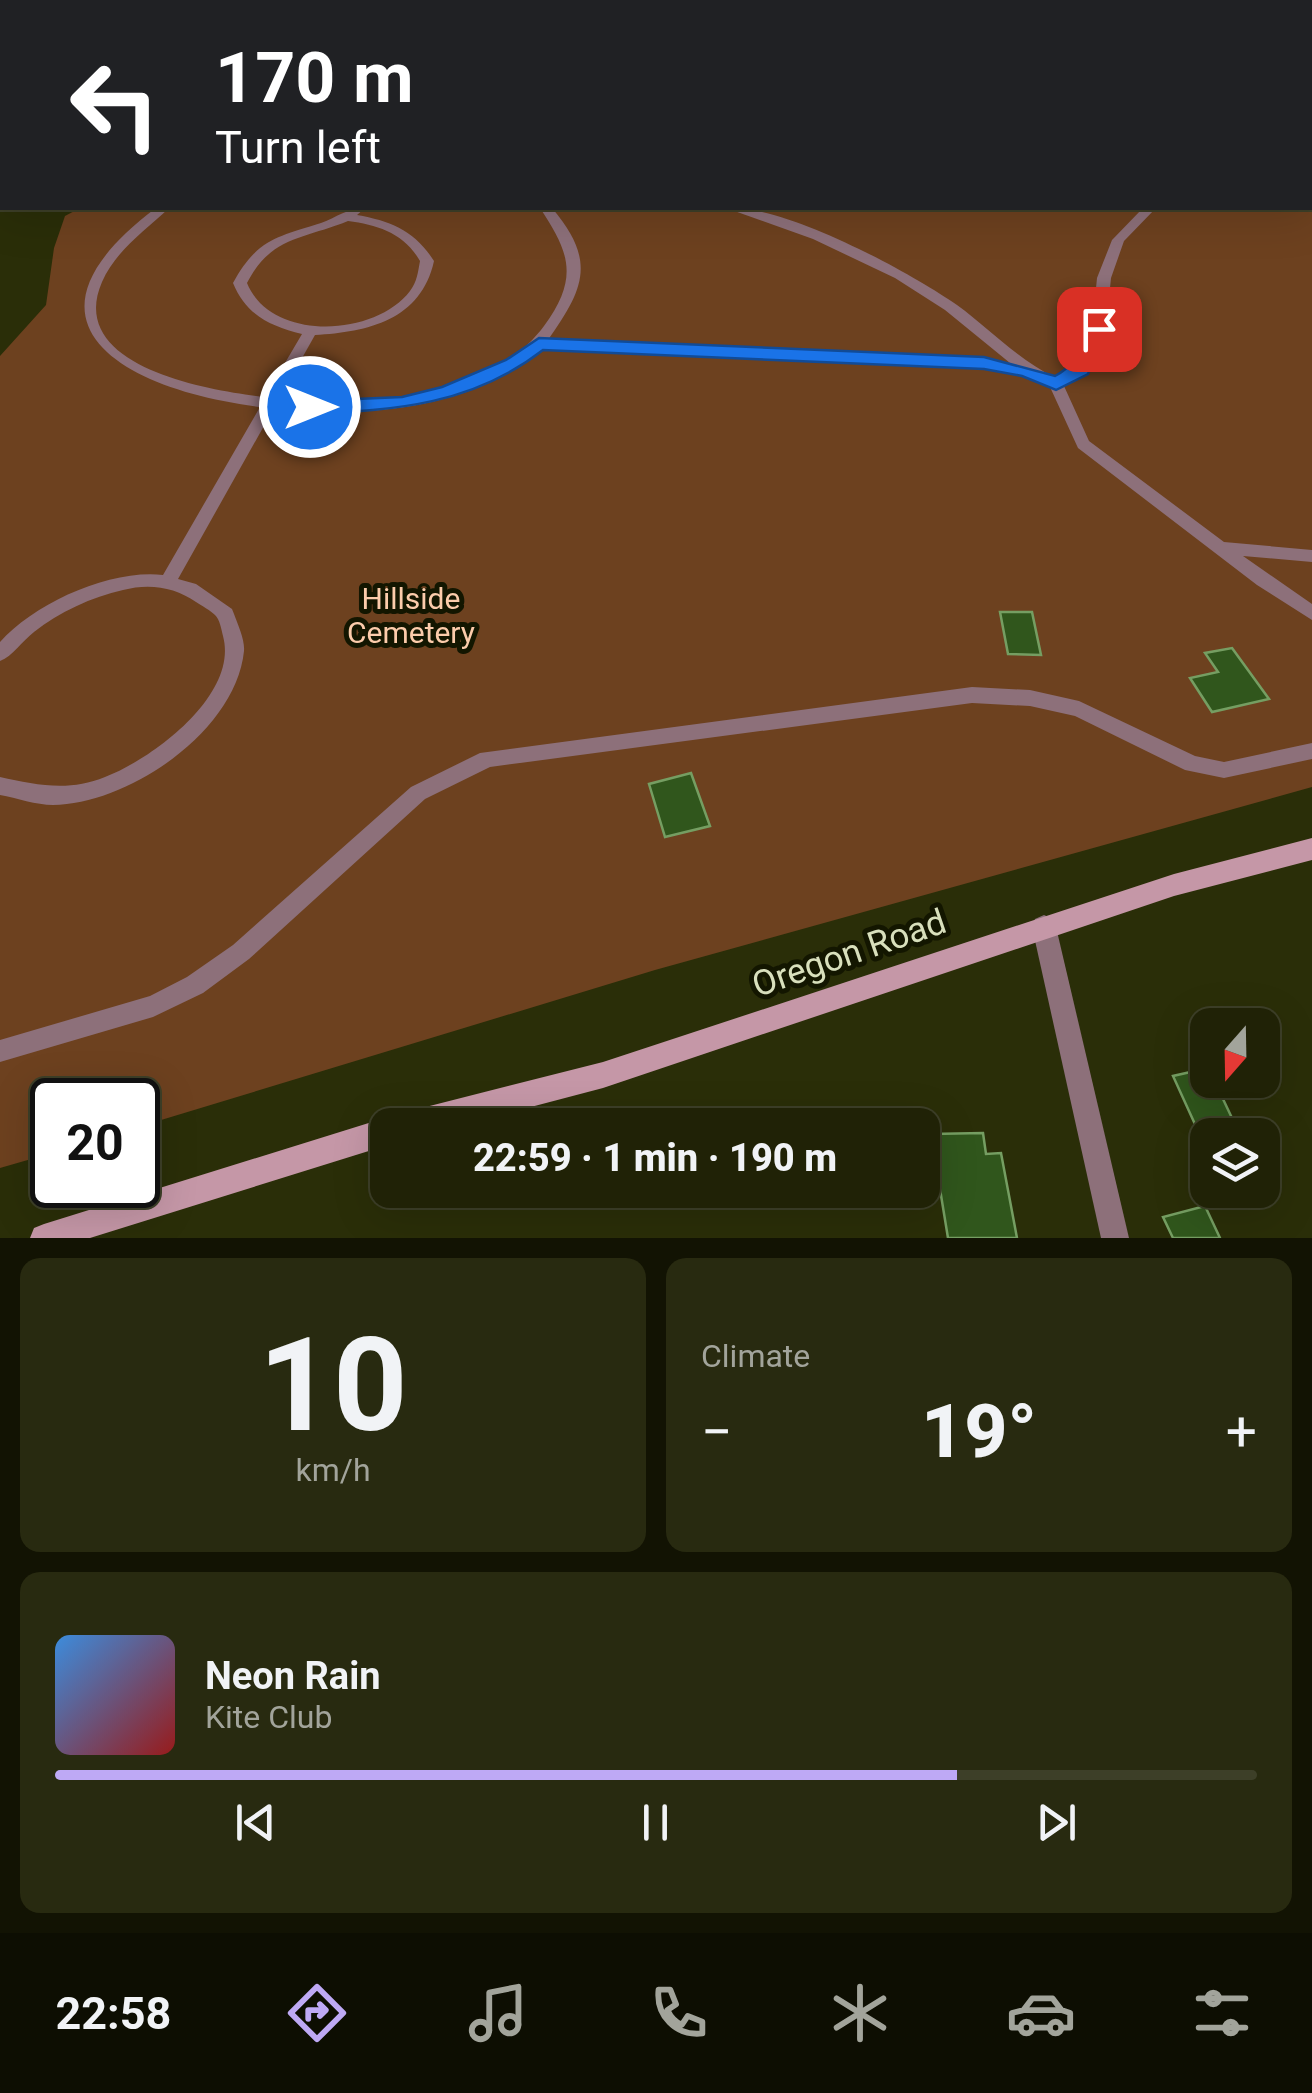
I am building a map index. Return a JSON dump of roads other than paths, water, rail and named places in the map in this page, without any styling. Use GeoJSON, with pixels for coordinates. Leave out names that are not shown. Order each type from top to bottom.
{"type":"FeatureCollection","features":[{"type":"Feature","properties":{"kind":"street","name":"Oregon Road"},"geometry":{"type":"LineString","coordinates":[[476,1108],[603,1075],[1174,884],[1312,850]]}},
{"type":"Feature","properties":{"kind":"street"},"geometry":{"type":"LineString","coordinates":[[1044,927],[1115,1238]]}},
{"type":"Feature","properties":{"kind":"street"},"geometry":{"type":"LineString","coordinates":[[44,1238],[370,1137]]}},
{"type":"Feature","properties":{"kind":"lane"},"geometry":{"type":"LineString","coordinates":[[160,210],[124,238],[105,262],[94,289],[91,312],[95,335],[119,358],[161,381],[269,403],[360,408],[448,392],[512,364],[539,344],[558,319],[575,273],[563,229],[548,210]]}},
{"type":"Feature","properties":{"kind":"lane"},"geometry":{"type":"LineString","coordinates":[[738,210],[823,239],[919,286],[961,314],[1026,371]]}},
{"type":"Feature","properties":{"kind":"lane"},"geometry":{"type":"LineString","coordinates":[[1056,384],[1082,370],[1099,329],[1104,278],[1118,240],[1148,210]]}},
{"type":"Feature","properties":{"kind":"lane"},"geometry":{"type":"LineString","coordinates":[[353,212],[393,226],[421,248],[428,261],[426,276],[416,292],[386,316],[341,330],[310,331],[265,317],[244,296],[240,283],[254,257],[283,236],[353,212]]}},
{"type":"Feature","properties":{"kind":"lane"},"geometry":{"type":"LineString","coordinates":[[168,580],[310,331]]}},
{"type":"Feature","properties":{"kind":"lane"},"geometry":{"type":"LineString","coordinates":[[539,344],[984,363],[1026,371],[1056,384],[1084,444],[1312,613]]}},
{"type":"Feature","properties":{"kind":"lane"},"geometry":{"type":"LineString","coordinates":[[1220,548],[1312,556]]}},
{"type":"Feature","properties":{"kind":"lane"},"geometry":{"type":"LineString","coordinates":[[0,654],[47,612],[126,582],[168,580],[201,592],[226,616],[234,641],[234,663],[224,692],[202,721],[139,773],[100,791],[51,799],[0,786]]}},
{"type":"Feature","properties":{"kind":"lane"},"geometry":{"type":"LineString","coordinates":[[0,1050],[153,1006],[195,985],[242,952],[418,792],[488,758],[972,695],[1030,698],[1079,709],[1192,764],[1224,770],[1312,751]]}},
{"type":"Feature","properties":{"kind":"park label","name":"Hillside Cemetery"},"geometry":{"type":"Point","coordinates":[411,616]}}]}
